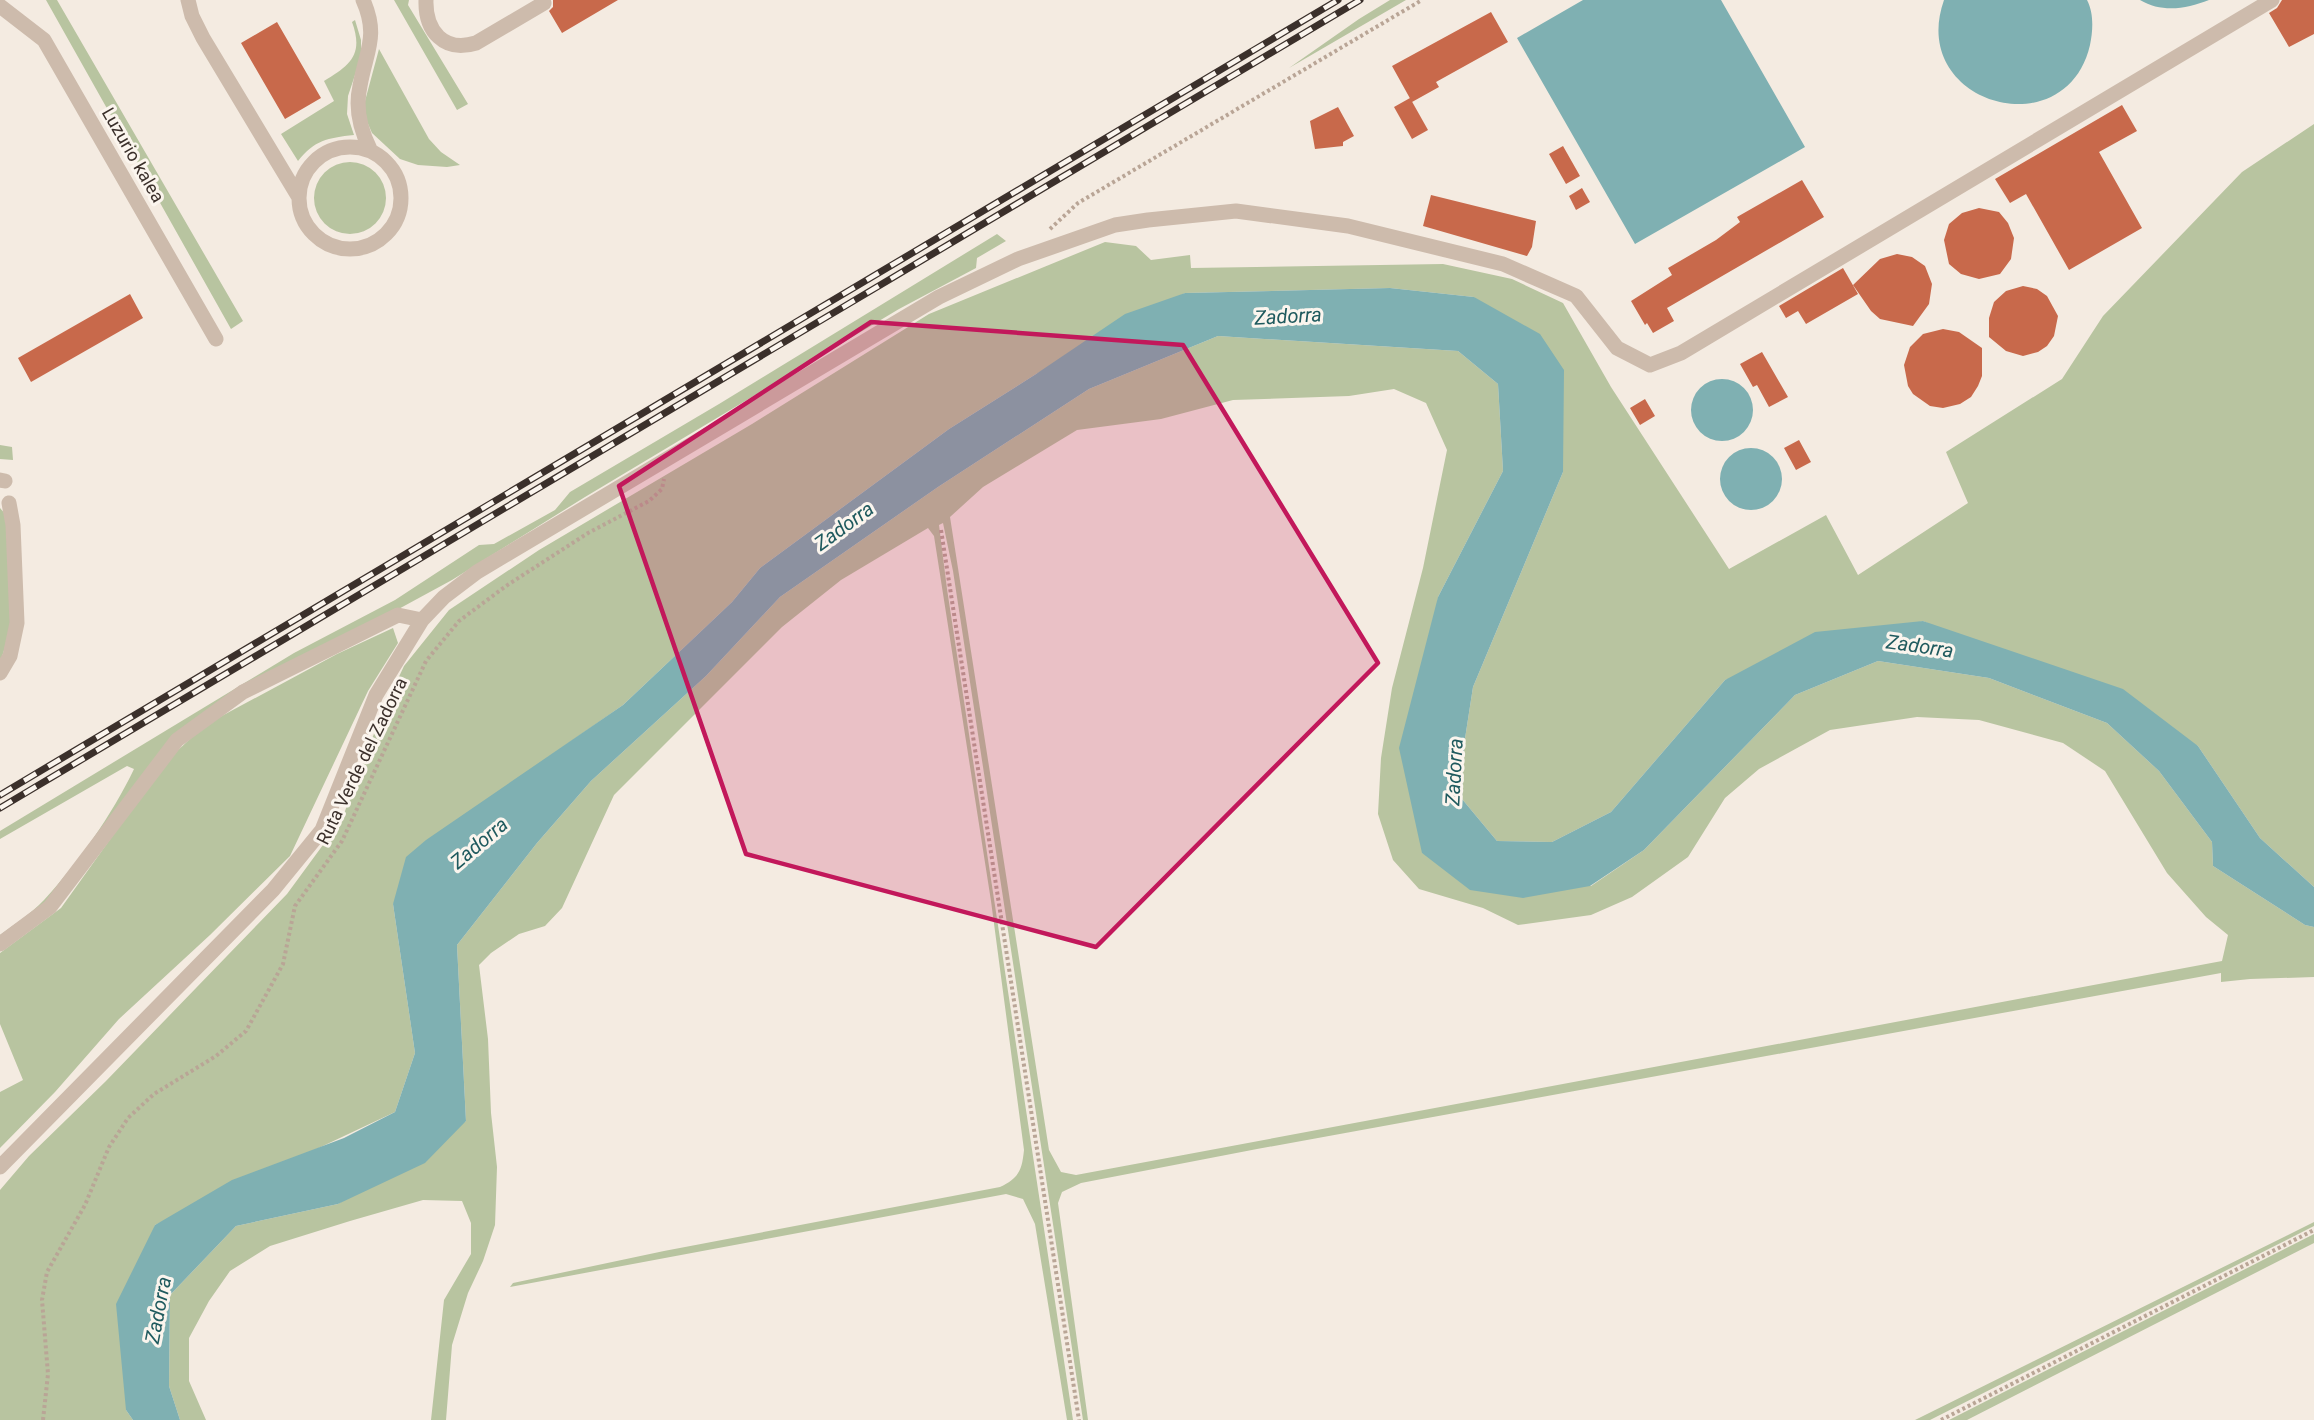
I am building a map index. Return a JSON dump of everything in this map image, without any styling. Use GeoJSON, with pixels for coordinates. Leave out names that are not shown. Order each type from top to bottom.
{"type":"FeatureCollection","features":[{"type":"Feature","properties":{"kind":"street"},"geometry":{"type":"LineString","coordinates":[[188,0],[192,16],[203,38],[298,196],[301,215],[311,232],[328,245],[350,250],[370,245],[388,233],[399,215],[402,194],[396,173],[385,159],[369,149],[345,146],[322,154],[305,172],[298,196]]}},
{"type":"Feature","properties":{"kind":"street"},"geometry":{"type":"LineString","coordinates":[[363,0],[371,23],[371,48],[360,86],[358,109],[362,134],[369,149]]}},
{"type":"Feature","properties":{"kind":"street"},"geometry":{"type":"LineString","coordinates":[[426,0],[430,27],[439,38],[452,45],[465,46],[476,43],[544,3]]}},
{"type":"Feature","properties":{"kind":"street"},"geometry":{"type":"LineString","coordinates":[[0,1167],[273,890],[322,830],[376,695],[422,620],[444,597],[477,572],[939,297],[1018,259],[1115,225],[1236,211],[1348,226],[1503,264],[1576,296],[1617,348],[1650,365],[1681,353],[2272,0]]}},
{"type":"Feature","properties":{"kind":"street","name":"Luzurio kalea"},"geometry":{"type":"LineString","coordinates":[[0,6],[44,40],[216,339]]}},
{"type":"Feature","properties":{"kind":"street"},"geometry":{"type":"LineString","coordinates":[[0,673],[10,656],[17,623],[13,525],[9,503]]}},
{"type":"Feature","properties":{"kind":"street"},"geometry":{"type":"LineString","coordinates":[[0,944],[50,907],[177,740],[243,693],[398,615],[422,620]]}},
{"type":"Feature","properties":{"kind":"path"},"geometry":{"type":"LineString","coordinates":[[1044,235],[1078,203],[1422,0]]}},
{"type":"Feature","properties":{"kind":"path","name":"Ruta Verde del Zadorra"},"geometry":{"type":"LineString","coordinates":[[43,1420],[48,1374],[42,1300],[47,1272],[85,1205],[115,1137],[128,1118],[154,1094],[216,1056],[246,1031],[283,964],[295,906],[342,841],[426,661],[459,621],[506,586],[588,532],[649,501],[662,489],[668,458]]}},
{"type":"Feature","properties":{"kind":"path"},"geometry":{"type":"LineString","coordinates":[[941,530],[1079,1420]]}},
{"type":"Feature","properties":{"kind":"path"},"geometry":{"type":"LineString","coordinates":[[1941,1420],[2314,1230]]}},
{"type":"Feature","properties":{"kind":"highlighted area"},"geometry":{"type":"Polygon","coordinates":[[[871,322],[1183,345],[1378,663],[1096,947],[746,854],[619,486],[871,322]]]}},
{"type":"Feature","properties":{"kind":"green space"},"geometry":{"type":"Polygon","coordinates":[[[46,0],[57,0],[243,321],[231,329],[46,0]]]}},
{"type":"Feature","properties":{"kind":"green space"},"geometry":{"type":"Polygon","coordinates":[[[394,0],[409,0],[408,5],[468,104],[457,110],[394,0]]]}},
{"type":"Feature","properties":{"kind":"green space"},"geometry":{"type":"Polygon","coordinates":[[[1390,0],[1406,0],[1289,68],[1359,19],[1390,0]]]}},
{"type":"Feature","properties":{"kind":"green space"},"geometry":{"type":"Polygon","coordinates":[[[355,20],[361,40],[361,57],[348,96],[347,114],[354,135],[322,141],[310,148],[298,161],[281,134],[334,101],[324,81],[341,70],[352,58],[356,43],[352,22],[355,20]]]}},
{"type":"Feature","properties":{"kind":"green space"},"geometry":{"type":"Polygon","coordinates":[[[379,49],[429,139],[441,152],[460,165],[447,167],[418,165],[400,159],[372,133],[365,117],[365,101],[379,49]]]}},
{"type":"Feature","properties":{"kind":"green space"},"geometry":{"type":"Polygon","coordinates":[[[2314,124],[2314,887],[2260,838],[2198,746],[1923,621],[1725,680],[1611,812],[1552,842],[1497,841],[1462,799],[1464,745],[1473,687],[1563,472],[1474,297],[1390,288],[1185,293],[1036,374],[949,429],[760,568],[732,602],[623,705],[547,758],[393,904],[415,1053],[395,1112],[155,1225],[126,1410],[133,1420],[0,1420],[0,1190],[29,1156],[106,1081],[287,894],[342,819],[381,715],[404,666],[449,610],[539,550],[752,424],[929,314],[1105,242],[1136,246],[1151,260],[1190,255],[1191,268],[1443,264],[1512,279],[1563,303],[1611,387],[1729,569],[1826,515],[1858,575],[1968,503],[1946,452],[2062,379],[2103,316],[2242,172],[2314,124]]]}},
{"type":"Feature","properties":{"kind":"green space"},"geometry":{"type":"Polygon","coordinates":[[[350,162],[370,168],[380,178],[386,198],[380,218],[370,228],[350,234],[330,228],[320,218],[314,198],[320,178],[330,168],[350,162]]]}},
{"type":"Feature","properties":{"kind":"green space"},"geometry":{"type":"Polygon","coordinates":[[[997,234],[1006,241],[977,258],[976,268],[899,309],[585,497],[452,580],[198,718],[52,898],[0,940],[0,935],[23,919],[57,886],[94,838],[134,769],[127,766],[0,839],[0,831],[294,653],[395,600],[479,545],[494,544],[555,510],[570,492],[997,234]]]}},
{"type":"Feature","properties":{"kind":"green space"},"geometry":{"type":"Polygon","coordinates":[[[1218,336],[1458,351],[1498,384],[1503,471],[1438,597],[1422,853],[1591,886],[1644,850],[1795,695],[1878,661],[1989,678],[2107,723],[2159,771],[2212,842],[2213,866],[2305,925],[2314,927],[2314,977],[2221,982],[2221,973],[1081,1183],[1062,1192],[1058,1203],[1088,1420],[1083,1420],[953,571],[943,523],[939,525],[947,589],[1073,1420],[1067,1420],[1035,1224],[1023,1199],[1006,1194],[510,1287],[513,1283],[664,1251],[1000,1187],[1018,1173],[1024,1150],[991,901],[934,536],[928,528],[841,580],[782,627],[614,795],[562,908],[545,926],[519,934],[491,953],[479,965],[488,1039],[491,1113],[497,1167],[495,1225],[483,1261],[468,1293],[452,1345],[446,1420],[431,1420],[444,1300],[471,1254],[471,1223],[462,1201],[423,1200],[270,1246],[230,1271],[209,1301],[189,1338],[189,1381],[206,1420],[180,1420],[169,1386],[170,1295],[236,1226],[338,1204],[466,1121],[457,945],[537,843],[591,781],[706,676],[780,597],[938,487],[1089,389],[1218,336]],[[1394,389],[1349,396],[1233,400],[1161,419],[1077,430],[983,487],[950,517],[1049,1150],[1061,1172],[1076,1175],[2222,961],[2228,935],[2206,917],[2167,873],[2105,771],[2063,743],[1979,720],[1917,717],[1830,730],[1759,769],[1725,798],[1688,857],[1632,897],[1591,915],[1518,925],[1483,908],[1419,889],[1393,860],[1378,814],[1381,758],[1392,688],[1423,568],[1447,450],[1426,403],[1394,389]]]}},
{"type":"Feature","properties":{"kind":"green space"},"geometry":{"type":"Polygon","coordinates":[[[0,445],[12,447],[13,460],[0,459],[0,445]]]}},
{"type":"Feature","properties":{"kind":"green space"},"geometry":{"type":"Polygon","coordinates":[[[0,508],[6,515],[13,622],[0,663],[0,508]]]}},
{"type":"Feature","properties":{"kind":"green space"},"geometry":{"type":"Polygon","coordinates":[[[393,628],[398,643],[368,691],[290,856],[210,935],[119,1019],[55,1092],[0,1148],[0,1092],[23,1080],[0,1024],[0,953],[61,908],[141,796],[176,752],[205,725],[337,654],[393,628]]]}},
{"type":"Feature","properties":{"kind":"green space"},"geometry":{"type":"Polygon","coordinates":[[[2314,1222],[2314,1226],[1930,1420],[1915,1420],[2314,1222]]]}},
{"type":"Feature","properties":{"kind":"green space"},"geometry":{"type":"Polygon","coordinates":[[[2314,1234],[2314,1243],[1967,1420],[1949,1420],[2314,1234]]]}},
{"type":"Feature","properties":{"kind":"water"},"geometry":{"type":"Polygon","coordinates":[[[1583,0],[1721,0],[1805,147],[1635,244],[1517,38],[1583,0]]]}},
{"type":"Feature","properties":{"kind":"water"},"geometry":{"type":"Polygon","coordinates":[[[1944,0],[2087,0],[2092,22],[2090,45],[2075,77],[2052,96],[2024,104],[1994,100],[1968,87],[1948,66],[1939,36],[1944,0]]]}},
{"type":"Feature","properties":{"kind":"water"},"geometry":{"type":"Polygon","coordinates":[[[2140,0],[2209,0],[2192,6],[2165,8],[2140,0]]]}},
{"type":"Feature","properties":{"kind":"water","name":"Zadorra"},"geometry":{"type":"Polygon","coordinates":[[[1390,288],[1474,297],[1540,334],[1564,370],[1563,472],[1473,687],[1464,745],[1462,799],[1497,841],[1552,842],[1611,812],[1725,680],[1815,632],[1923,621],[2123,689],[2198,746],[2260,838],[2314,887],[2314,927],[2305,925],[2213,866],[2212,842],[2159,771],[2107,723],[1989,678],[1878,661],[1795,695],[1644,850],[1590,886],[1523,898],[1470,890],[1422,853],[1399,748],[1438,597],[1503,471],[1498,384],[1458,351],[1218,336],[1089,389],[938,487],[780,597],[706,676],[591,781],[537,843],[457,945],[466,1121],[425,1163],[338,1204],[236,1226],[170,1295],[169,1386],[180,1420],[133,1420],[126,1410],[116,1304],[155,1225],[232,1180],[344,1138],[395,1112],[415,1053],[393,904],[406,857],[426,840],[623,705],[732,602],[760,568],[949,429],[1125,314],[1185,293],[1390,288]]]}},
{"type":"Feature","properties":{"kind":"water"},"geometry":{"type":"Polygon","coordinates":[[[1722,379],[1734,381],[1744,388],[1751,398],[1753,410],[1751,422],[1744,432],[1734,439],[1722,441],[1710,439],[1700,432],[1693,422],[1691,410],[1693,398],[1700,388],[1710,381],[1722,379]]]}},
{"type":"Feature","properties":{"kind":"water"},"geometry":{"type":"Polygon","coordinates":[[[1745,448],[1757,448],[1773,457],[1780,467],[1782,479],[1780,491],[1773,501],[1757,510],[1745,510],[1734,505],[1725,496],[1720,485],[1720,473],[1725,462],[1734,453],[1745,448]]]}},
{"type":"Feature","properties":{"kind":"building"},"geometry":{"type":"Polygon","coordinates":[[[553,0],[618,0],[562,33],[549,11],[553,7],[553,0]]]}},
{"type":"Feature","properties":{"kind":"building"},"geometry":{"type":"Polygon","coordinates":[[[2282,0],[2314,0],[2314,34],[2289,47],[2269,13],[2277,8],[2282,0]]]}},
{"type":"Feature","properties":{"kind":"building"},"geometry":{"type":"Polygon","coordinates":[[[1491,12],[1508,42],[1436,82],[1439,87],[1412,102],[1392,66],[1491,12]]]}},
{"type":"Feature","properties":{"kind":"building"},"geometry":{"type":"Polygon","coordinates":[[[277,22],[321,98],[285,119],[241,43],[277,22]]]}},
{"type":"Feature","properties":{"kind":"building"},"geometry":{"type":"Polygon","coordinates":[[[1410,98],[1428,130],[1412,139],[1394,107],[1410,98]]]}},
{"type":"Feature","properties":{"kind":"building"},"geometry":{"type":"Polygon","coordinates":[[[2122,105],[2137,131],[2099,152],[2142,228],[2069,270],[2026,194],[2010,203],[1995,179],[2122,105]]]}},
{"type":"Feature","properties":{"kind":"building"},"geometry":{"type":"Polygon","coordinates":[[[1338,107],[1354,136],[1343,142],[1343,146],[1315,149],[1310,121],[1338,107]]]}},
{"type":"Feature","properties":{"kind":"building"},"geometry":{"type":"Polygon","coordinates":[[[1563,146],[1580,176],[1566,184],[1549,154],[1563,146]]]}},
{"type":"Feature","properties":{"kind":"building"},"geometry":{"type":"Polygon","coordinates":[[[1802,180],[1824,217],[1667,308],[1674,321],[1653,333],[1647,323],[1645,325],[1631,301],[1672,275],[1668,268],[1716,240],[1740,222],[1737,217],[1802,180]]]}},
{"type":"Feature","properties":{"kind":"building"},"geometry":{"type":"Polygon","coordinates":[[[1582,188],[1590,202],[1576,210],[1569,196],[1582,188]]]}},
{"type":"Feature","properties":{"kind":"building"},"geometry":{"type":"Polygon","coordinates":[[[1431,195],[1536,221],[1532,247],[1527,256],[1423,226],[1431,195]]]}},
{"type":"Feature","properties":{"kind":"building"},"geometry":{"type":"Polygon","coordinates":[[[1979,208],[1999,212],[2008,223],[2014,238],[2011,259],[2000,274],[1979,279],[1961,274],[1949,264],[1944,240],[1949,224],[1962,213],[1979,208]]]}},
{"type":"Feature","properties":{"kind":"building"},"geometry":{"type":"Polygon","coordinates":[[[1897,254],[1912,257],[1925,266],[1932,284],[1929,304],[1913,326],[1880,319],[1871,311],[1853,285],[1880,259],[1897,254]]]}},
{"type":"Feature","properties":{"kind":"building"},"geometry":{"type":"Polygon","coordinates":[[[1843,268],[1858,294],[1806,324],[1798,311],[1786,318],[1779,306],[1843,268]]]}},
{"type":"Feature","properties":{"kind":"building"},"geometry":{"type":"Polygon","coordinates":[[[2023,286],[2037,289],[2047,296],[2058,316],[2054,336],[2047,346],[2038,352],[2023,356],[2006,351],[1989,337],[1989,318],[1994,302],[2006,291],[2023,286]]]}},
{"type":"Feature","properties":{"kind":"building"},"geometry":{"type":"Polygon","coordinates":[[[130,294],[143,318],[31,382],[18,358],[130,294]]]}},
{"type":"Feature","properties":{"kind":"building"},"geometry":{"type":"Polygon","coordinates":[[[1943,329],[1959,332],[1982,348],[1982,376],[1971,397],[1960,404],[1943,408],[1930,406],[1913,394],[1908,386],[1904,365],[1910,347],[1923,334],[1943,329]]]}},
{"type":"Feature","properties":{"kind":"building"},"geometry":{"type":"Polygon","coordinates":[[[1762,352],[1788,397],[1769,407],[1757,385],[1753,387],[1740,364],[1762,352]]]}},
{"type":"Feature","properties":{"kind":"building"},"geometry":{"type":"Polygon","coordinates":[[[1645,399],[1655,416],[1640,425],[1630,408],[1645,399]]]}},
{"type":"Feature","properties":{"kind":"building"},"geometry":{"type":"Polygon","coordinates":[[[1799,440],[1811,462],[1796,470],[1784,448],[1799,440]]]}},
{"type":"Feature","properties":{"kind":"railway"},"geometry":{"type":"LineString","coordinates":[[0,795],[1338,0]]}},
{"type":"Feature","properties":{"kind":"railway"},"geometry":{"type":"LineString","coordinates":[[0,808],[1360,0]]}}]}
